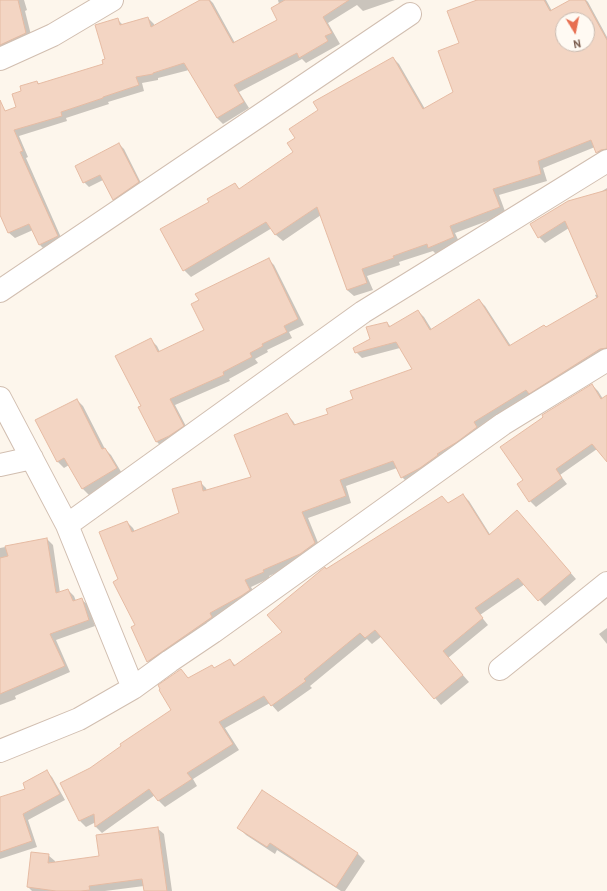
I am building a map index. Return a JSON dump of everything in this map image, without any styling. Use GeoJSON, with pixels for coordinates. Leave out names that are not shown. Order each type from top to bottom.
{"type":"FeatureCollection","features":[{"type":"Feature","properties":{"kind":"street"},"geometry":{"type":"LineString","coordinates":[[0,59],[53,35],[112,0]]}},
{"type":"Feature","properties":{"kind":"street"},"geometry":{"type":"LineString","coordinates":[[0,292],[410,14]]}},
{"type":"Feature","properties":{"kind":"street"},"geometry":{"type":"LineString","coordinates":[[67,525],[363,312],[607,161]]}},
{"type":"Feature","properties":{"kind":"street"},"geometry":{"type":"LineString","coordinates":[[0,751],[80,719],[133,688],[503,424],[607,360]]}},
{"type":"Feature","properties":{"kind":"street"},"geometry":{"type":"LineString","coordinates":[[0,398],[67,525],[133,688]]}},
{"type":"Feature","properties":{"kind":"street"},"geometry":{"type":"LineString","coordinates":[[0,465],[32,458]]}},
{"type":"Feature","properties":{"kind":"street"},"geometry":{"type":"LineString","coordinates":[[500,669],[607,582]]}},
{"type":"Feature","properties":{"kind":"building"},"geometry":{"type":"Polygon","coordinates":[[[0,0],[18,0],[26,33],[0,45],[0,0]]]}},
{"type":"Feature","properties":{"kind":"building"},"geometry":{"type":"Polygon","coordinates":[[[200,0],[209,0],[233,43],[277,20],[271,8],[285,0],[349,0],[323,17],[332,33],[325,36],[328,41],[299,58],[297,53],[234,85],[244,102],[217,118],[184,63],[153,74],[136,77],[139,85],[61,112],[62,116],[14,130],[23,151],[20,152],[58,236],[39,245],[29,224],[8,233],[0,215],[0,100],[5,111],[16,107],[12,94],[21,91],[20,86],[37,81],[38,84],[103,64],[102,60],[105,59],[95,25],[118,18],[120,25],[148,17],[151,27],[200,0]]]}},
{"type":"Feature","properties":{"kind":"building"},"geometry":{"type":"Polygon","coordinates":[[[477,0],[544,0],[550,11],[570,0],[585,0],[592,12],[555,12],[555,52],[595,52],[595,18],[607,40],[607,149],[596,153],[591,140],[538,161],[541,174],[493,189],[500,207],[450,226],[454,237],[428,248],[427,244],[393,256],[394,258],[362,269],[367,283],[347,290],[317,207],[275,235],[266,222],[183,271],[160,229],[209,202],[207,199],[235,183],[239,189],[293,152],[287,143],[295,138],[289,129],[318,110],[313,102],[393,57],[423,109],[453,92],[438,51],[459,43],[447,11],[477,0]]]}},
{"type":"Feature","properties":{"kind":"building"},"geometry":{"type":"Polygon","coordinates":[[[119,143],[139,182],[113,200],[100,175],[83,183],[75,166],[119,143]]]}},
{"type":"Feature","properties":{"kind":"building"},"geometry":{"type":"Polygon","coordinates":[[[607,190],[607,348],[600,349],[529,394],[526,390],[474,422],[477,427],[457,442],[437,454],[438,455],[420,468],[401,478],[393,461],[340,480],[346,496],[302,512],[315,543],[300,554],[263,570],[264,572],[245,580],[250,590],[210,613],[212,617],[147,662],[131,627],[135,625],[113,582],[118,579],[99,532],[127,521],[132,532],[179,513],[172,489],[201,481],[203,491],[251,477],[234,435],[287,413],[294,425],[328,414],[326,409],[353,399],[350,391],[412,369],[396,342],[355,353],[353,348],[370,339],[366,327],[387,322],[389,327],[418,310],[430,330],[479,299],[509,346],[544,325],[546,327],[598,297],[565,221],[538,238],[530,224],[568,201],[607,190]]]}},
{"type":"Feature","properties":{"kind":"building"},"geometry":{"type":"Polygon","coordinates":[[[269,258],[298,319],[284,326],[287,332],[262,344],[263,346],[250,353],[252,357],[223,372],[224,375],[170,399],[184,426],[169,436],[156,442],[138,407],[141,406],[115,356],[151,338],[158,352],[204,330],[191,304],[199,300],[195,294],[269,258]]]}},
{"type":"Feature","properties":{"kind":"building"},"geometry":{"type":"Polygon","coordinates":[[[592,384],[601,399],[607,395],[607,462],[592,444],[556,469],[562,478],[529,502],[517,484],[523,480],[500,447],[542,418],[542,415],[592,384]]]}},
{"type":"Feature","properties":{"kind":"building"},"geometry":{"type":"Polygon","coordinates":[[[77,399],[102,449],[105,448],[117,468],[82,489],[64,458],[57,462],[35,420],[77,399]]]}},
{"type":"Feature","properties":{"kind":"building"},"geometry":{"type":"Polygon","coordinates":[[[463,494],[489,535],[517,510],[571,573],[538,601],[518,578],[475,608],[483,618],[443,651],[463,675],[434,699],[375,630],[365,638],[360,633],[304,679],[306,681],[271,706],[264,696],[219,722],[233,744],[187,773],[192,779],[158,801],[149,789],[95,827],[94,814],[79,821],[60,783],[90,768],[121,746],[120,744],[171,710],[159,690],[158,685],[181,669],[188,678],[212,665],[214,668],[230,659],[234,666],[282,632],[267,615],[325,567],[326,569],[442,496],[448,503],[463,494]]]}},
{"type":"Feature","properties":{"kind":"building"},"geometry":{"type":"Polygon","coordinates":[[[47,538],[56,593],[68,589],[73,601],[82,598],[89,620],[50,634],[65,666],[0,694],[0,558],[8,556],[5,546],[47,538]]]}},
{"type":"Feature","properties":{"kind":"building"},"geometry":{"type":"Polygon","coordinates":[[[47,770],[60,794],[23,814],[32,841],[0,852],[0,797],[25,789],[23,783],[47,770]]]}},
{"type":"Feature","properties":{"kind":"building"},"geometry":{"type":"Polygon","coordinates":[[[262,790],[358,853],[336,887],[270,843],[267,847],[237,828],[262,790]]]}},
{"type":"Feature","properties":{"kind":"building"},"geometry":{"type":"Polygon","coordinates":[[[158,827],[167,891],[144,891],[142,879],[89,886],[90,890],[81,891],[56,891],[27,887],[31,852],[49,854],[48,863],[99,856],[96,835],[158,827]]]}}]}
